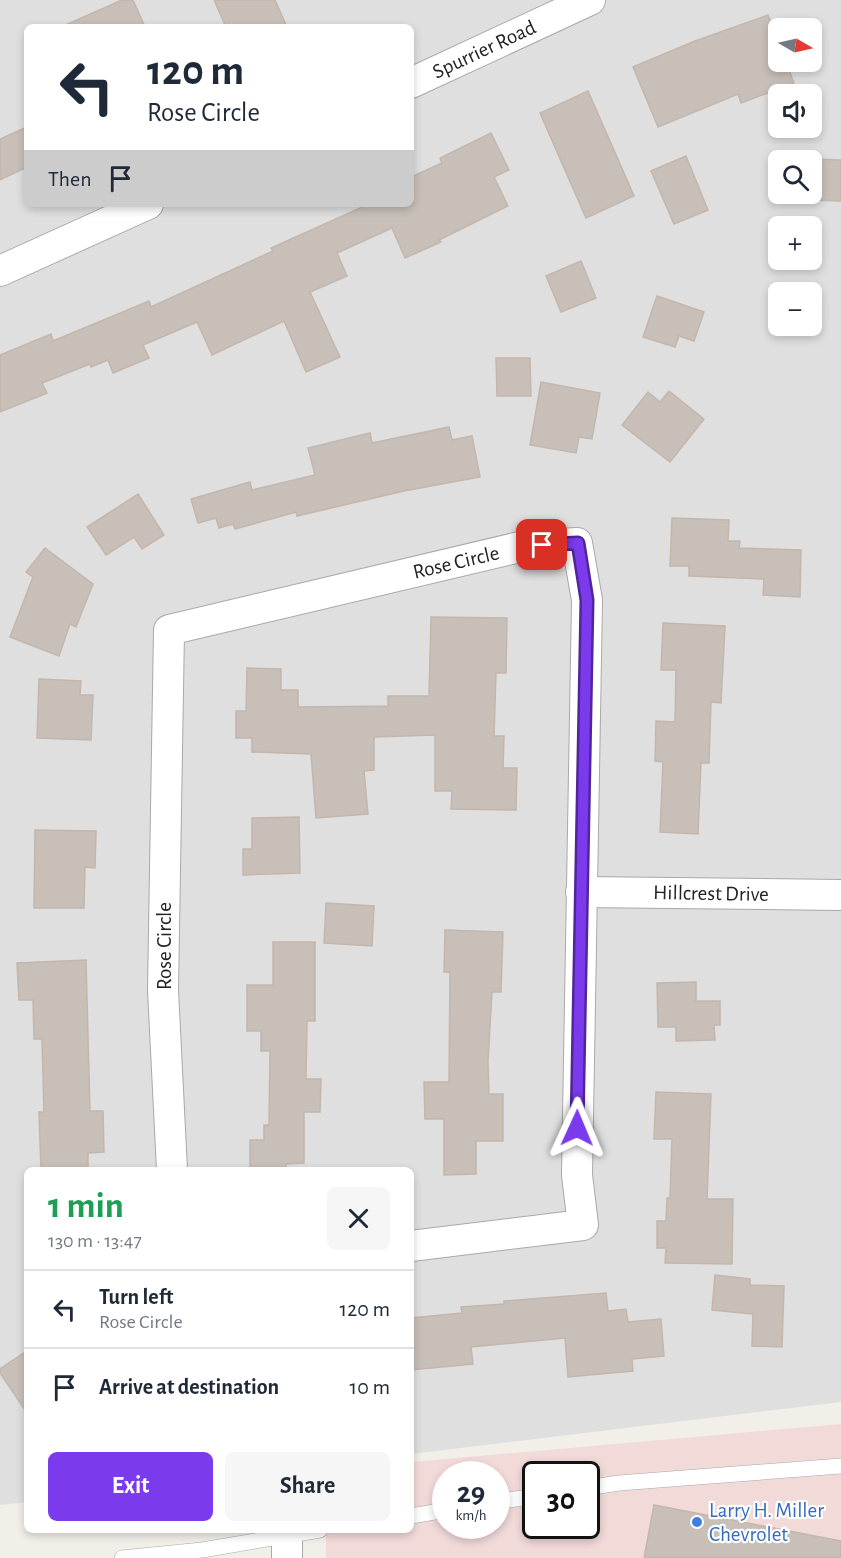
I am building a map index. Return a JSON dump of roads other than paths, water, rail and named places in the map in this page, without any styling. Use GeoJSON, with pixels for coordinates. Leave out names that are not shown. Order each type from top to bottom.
{"type":"FeatureCollection","features":[{"type":"Feature","properties":{"kind":"street","name":"Spurrier Road"},"geometry":{"type":"LineString","coordinates":[[414,82],[590,0]]}},
{"type":"Feature","properties":{"kind":"street"},"geometry":{"type":"LineString","coordinates":[[0,271],[141,207]]}},
{"type":"Feature","properties":{"kind":"street","name":"Rose Circle"},"geometry":{"type":"LineString","coordinates":[[172,1167],[163,990],[169,630],[524,546],[578,543],[587,600],[577,1175],[583,1225],[414,1246]]}},
{"type":"Feature","properties":{"kind":"street","name":"Hillcrest Drive"},"geometry":{"type":"LineString","coordinates":[[581,892],[841,895]]}},
{"type":"Feature","properties":{"kind":"lane"},"geometry":{"type":"LineString","coordinates":[[600,1486],[841,1466]]}},
{"type":"Feature","properties":{"kind":"lane"},"geometry":{"type":"LineString","coordinates":[[414,1515],[432,1512]]}},
{"type":"Feature","properties":{"kind":"lane"},"geometry":{"type":"LineString","coordinates":[[122,1558],[202,1550],[287,1547],[314,1533]]}},
{"type":"Feature","properties":{"kind":"place","name":"Larry H. Miller Chevrolet"},"geometry":{"type":"Point","coordinates":[697,1522]}}]}
